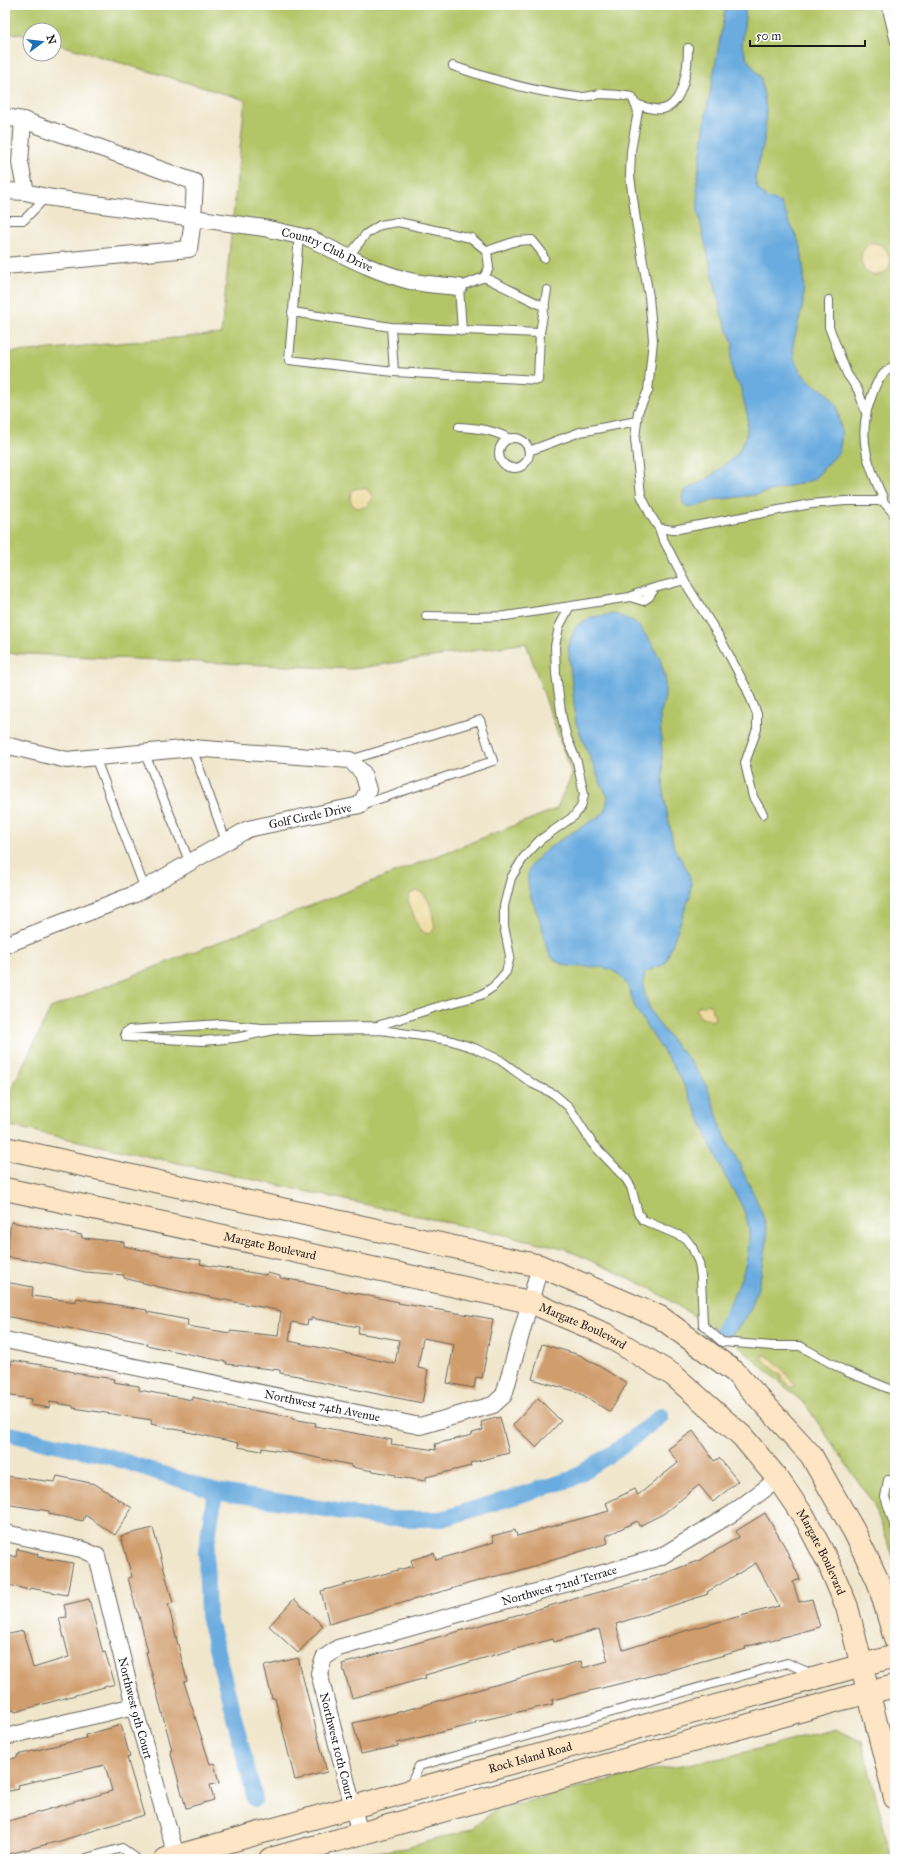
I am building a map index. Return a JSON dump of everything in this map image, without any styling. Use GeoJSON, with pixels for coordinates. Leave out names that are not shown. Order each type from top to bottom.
{"type":"FeatureCollection","features":[{"type":"Feature","properties":{"kind":"street"},"geometry":{"type":"LineString","coordinates":[[5,117],[22,120],[194,182],[193,219],[189,249],[5,266]]}},
{"type":"Feature","properties":{"kind":"street"},"geometry":{"type":"LineString","coordinates":[[22,120],[20,163],[26,192]]}},
{"type":"Feature","properties":{"kind":"street","name":"Country Club Drive"},"geometry":{"type":"LineString","coordinates":[[5,191],[26,192],[46,197],[299,235],[309,238],[368,268],[428,285],[459,287]]}},
{"type":"Feature","properties":{"kind":"street"},"geometry":{"type":"LineString","coordinates":[[5,745],[67,760],[192,748],[350,760]]}},
{"type":"Feature","properties":{"kind":"street","name":"Golf Circle Drive"},"geometry":{"type":"LineString","coordinates":[[5,945],[108,906],[145,889],[248,829],[360,805],[368,790],[363,773],[350,760]]}},
{"type":"Feature","properties":{"kind":"street"},"geometry":{"type":"LineString","coordinates":[[5,1148],[540,1266],[660,1317],[735,1372],[811,1455],[855,1533],[878,1581],[895,1639]]}},
{"type":"Feature","properties":{"kind":"street","name":"Margate Boulevard"},"geometry":{"type":"LineString","coordinates":[[5,1189],[530,1302],[605,1334],[673,1375],[742,1436],[778,1479],[806,1520],[829,1564],[847,1607],[895,1798]]}},
{"type":"Feature","properties":{"kind":"street","name":"Northwest 74th Avenue"},"geometry":{"type":"LineString","coordinates":[[5,1340],[420,1426],[493,1405],[504,1395],[540,1266]]}},
{"type":"Feature","properties":{"kind":"street","name":"Northwest 72nd Terrace"},"geometry":{"type":"LineString","coordinates":[[324,1658],[338,1648],[660,1557],[733,1513],[778,1479]]}},
{"type":"Feature","properties":{"kind":"street","name":"Northwest 9th Court"},"geometry":{"type":"LineString","coordinates":[[5,1533],[80,1549],[97,1556],[173,1858]]}},
{"type":"Feature","properties":{"kind":"street","name":"Rock Island Road"},"geometry":{"type":"LineString","coordinates":[[173,1858],[352,1806],[820,1678],[895,1656]]}},
{"type":"Feature","properties":{"kind":"street","name":"Northwest 10th Court"},"geometry":{"type":"LineString","coordinates":[[324,1658],[319,1673],[360,1835]]}},
{"type":"Feature","properties":{"kind":"street"},"geometry":{"type":"LineString","coordinates":[[270,1859],[868,1692],[895,1686]]}},
{"type":"Feature","properties":{"kind":"street"},"geometry":{"type":"LineString","coordinates":[[5,1737],[134,1706]]}},
{"type":"Feature","properties":{"kind":"lane"},"geometry":{"type":"LineString","coordinates":[[886,5],[895,42]]}},
{"type":"Feature","properties":{"kind":"lane"},"geometry":{"type":"LineString","coordinates":[[635,104],[662,109],[670,106],[685,83],[688,48]]}},
{"type":"Feature","properties":{"kind":"lane"},"geometry":{"type":"LineString","coordinates":[[453,66],[488,79],[578,97],[619,94],[632,97],[638,111],[631,151],[630,176],[649,298],[653,340],[648,391],[638,412],[635,439],[641,495],[684,580],[720,638],[746,687],[756,714],[757,729],[745,763],[753,797],[763,814]]}},
{"type":"Feature","properties":{"kind":"lane"},"geometry":{"type":"LineString","coordinates":[[5,220],[24,220],[46,197]]}},
{"type":"Feature","properties":{"kind":"lane"},"geometry":{"type":"LineString","coordinates":[[348,257],[366,234],[380,225],[398,222],[471,238],[487,250],[489,268],[484,277],[459,287],[462,331]]}},
{"type":"Feature","properties":{"kind":"lane"},"geometry":{"type":"LineString","coordinates":[[299,235],[289,360],[394,372],[538,380],[540,333],[547,290]]}},
{"type":"Feature","properties":{"kind":"lane"},"geometry":{"type":"LineString","coordinates":[[487,250],[516,241],[532,240],[541,250],[544,258]]}},
{"type":"Feature","properties":{"kind":"lane"},"geometry":{"type":"LineString","coordinates":[[484,277],[544,307]]}},
{"type":"Feature","properties":{"kind":"lane"},"geometry":{"type":"LineString","coordinates":[[829,300],[829,327],[846,374],[858,390],[866,413],[866,411]]}},
{"type":"Feature","properties":{"kind":"lane"},"geometry":{"type":"LineString","coordinates":[[292,312],[391,327],[540,333]]}},
{"type":"Feature","properties":{"kind":"lane"},"geometry":{"type":"LineString","coordinates":[[391,327],[394,372]]}},
{"type":"Feature","properties":{"kind":"lane"},"geometry":{"type":"LineString","coordinates":[[895,365],[884,372],[874,389],[866,411],[864,422],[865,452],[883,498],[881,499],[895,515]]}},
{"type":"Feature","properties":{"kind":"lane"},"geometry":{"type":"LineString","coordinates":[[529,450],[580,432],[637,421]]}},
{"type":"Feature","properties":{"kind":"lane"},"geometry":{"type":"LineString","coordinates":[[459,427],[478,428],[498,433],[510,439]]}},
{"type":"Feature","properties":{"kind":"lane"},"geometry":{"type":"LineString","coordinates":[[514,438],[524,442],[529,450],[528,461],[520,468],[509,468],[501,461],[499,451],[504,442],[510,439],[514,438]]}},
{"type":"Feature","properties":{"kind":"lane"},"geometry":{"type":"LineString","coordinates":[[659,528],[673,530],[811,504],[845,501],[878,501],[881,499]]}},
{"type":"Feature","properties":{"kind":"lane"},"geometry":{"type":"LineString","coordinates":[[662,537],[669,529]]}},
{"type":"Feature","properties":{"kind":"lane"},"geometry":{"type":"LineString","coordinates":[[426,616],[506,616],[630,597],[643,601],[650,597],[655,588],[684,580]]}},
{"type":"Feature","properties":{"kind":"lane"},"geometry":{"type":"LineString","coordinates":[[570,606],[559,627],[555,646],[556,674],[562,718],[577,762],[584,794],[581,807],[574,816],[540,840],[524,857],[511,878],[504,906],[504,926],[510,956],[506,972],[493,987],[481,995],[377,1026],[276,1028],[216,1024],[130,1030],[125,1033],[126,1037],[203,1041],[235,1038],[280,1029],[310,1031],[381,1030],[449,1040],[474,1048],[513,1068],[533,1084],[563,1100],[592,1143],[626,1179],[631,1187],[638,1213],[643,1220],[685,1238],[692,1247],[699,1263],[703,1325],[722,1342],[772,1346],[800,1346],[845,1371],[895,1391]]}},
{"type":"Feature","properties":{"kind":"lane"},"geometry":{"type":"LineString","coordinates":[[350,760],[480,720],[493,761],[360,805]]}},
{"type":"Feature","properties":{"kind":"lane"},"geometry":{"type":"LineString","coordinates":[[192,748],[226,842]]}},
{"type":"Feature","properties":{"kind":"lane"},"geometry":{"type":"LineString","coordinates":[[144,752],[190,863]]}},
{"type":"Feature","properties":{"kind":"lane"},"geometry":{"type":"LineString","coordinates":[[95,757],[145,889]]}},
{"type":"Feature","properties":{"kind":"lane"},"geometry":{"type":"LineString","coordinates":[[888,1480],[886,1497],[895,1527]]}},
{"type":"Feature","properties":{"kind":"lane"},"geometry":{"type":"LineString","coordinates":[[83,1859],[122,1848],[137,1859]]}},
{"type":"Feature","properties":{"kind":"green space"},"geometry":{"type":"Polygon","coordinates":[[[5,5],[891,5],[895,18],[895,1561],[873,1503],[805,1404],[729,1338],[648,1287],[563,1248],[10,1126],[11,1090],[51,1008],[556,809],[572,775],[526,643],[353,669],[5,653],[5,353],[221,334],[245,100],[62,45],[62,22],[22,22],[22,35],[5,32],[5,5]]]}},
{"type":"Feature","properties":{"kind":"green space"},"geometry":{"type":"Polygon","coordinates":[[[836,1729],[862,1742],[892,1859],[341,1859],[360,1854],[406,1848],[471,1829],[495,1810],[641,1772],[722,1758],[836,1729]]]}},
{"type":"Feature","properties":{"kind":"sand"},"geometry":{"type":"Polygon","coordinates":[[[870,243],[883,246],[890,257],[890,267],[883,273],[876,275],[870,274],[865,270],[862,264],[861,257],[864,250],[870,243]]]}},
{"type":"Feature","properties":{"kind":"sand"},"geometry":{"type":"Polygon","coordinates":[[[359,488],[367,489],[372,496],[372,500],[365,507],[358,508],[351,503],[350,496],[352,490],[359,488]]]}},
{"type":"Feature","properties":{"kind":"sand"},"geometry":{"type":"Polygon","coordinates":[[[417,891],[425,896],[430,906],[435,927],[431,933],[427,934],[419,929],[408,900],[410,894],[417,891]]]}},
{"type":"Feature","properties":{"kind":"sand"},"geometry":{"type":"Polygon","coordinates":[[[707,1004],[711,1005],[712,1012],[715,1015],[714,1020],[712,1021],[707,1018],[701,1018],[696,1010],[699,1005],[704,1007],[707,1004]]]}},
{"type":"Feature","properties":{"kind":"sand"},"geometry":{"type":"Polygon","coordinates":[[[764,1354],[781,1368],[795,1384],[794,1387],[792,1388],[781,1379],[781,1375],[767,1364],[762,1358],[764,1354]]]}},
{"type":"Feature","properties":{"kind":"water"},"geometry":{"type":"Polygon","coordinates":[[[726,5],[746,5],[742,46],[747,59],[761,78],[766,109],[765,137],[755,179],[758,189],[765,197],[781,203],[801,247],[804,274],[803,304],[793,345],[794,359],[801,372],[811,383],[827,393],[837,406],[842,435],[839,452],[813,480],[755,495],[715,500],[691,508],[684,505],[682,498],[684,491],[707,479],[737,455],[746,437],[748,418],[740,386],[733,377],[731,362],[733,343],[722,316],[698,212],[697,182],[706,115],[726,5]]]}},
{"type":"Feature","properties":{"kind":"water"},"geometry":{"type":"Polygon","coordinates":[[[615,614],[635,622],[649,639],[660,659],[665,677],[665,697],[660,715],[664,796],[674,848],[688,871],[691,883],[690,896],[665,964],[645,972],[644,986],[646,1000],[659,1024],[701,1076],[712,1099],[725,1137],[754,1193],[766,1227],[767,1243],[755,1296],[747,1315],[733,1334],[720,1323],[732,1300],[746,1263],[749,1237],[748,1225],[741,1204],[723,1172],[683,1083],[635,1007],[627,984],[619,975],[605,968],[574,967],[555,960],[551,956],[546,946],[543,929],[528,887],[528,874],[531,865],[538,857],[549,848],[605,812],[608,797],[600,782],[576,723],[568,646],[576,626],[591,617],[615,614]]]}},
{"type":"Feature","properties":{"kind":"building"},"geometry":{"type":"Polygon","coordinates":[[[11,1222],[82,1235],[82,1238],[124,1242],[124,1246],[165,1255],[201,1260],[200,1264],[266,1275],[267,1273],[280,1276],[280,1278],[399,1302],[398,1303],[493,1319],[482,1378],[476,1377],[474,1388],[447,1383],[454,1344],[423,1338],[418,1368],[428,1370],[422,1403],[304,1379],[304,1377],[280,1373],[280,1370],[226,1364],[227,1362],[146,1345],[147,1343],[5,1316],[5,1282],[33,1287],[32,1296],[76,1302],[76,1298],[147,1310],[147,1312],[188,1320],[187,1326],[230,1333],[230,1331],[278,1336],[281,1311],[159,1287],[124,1278],[124,1275],[85,1272],[47,1263],[6,1257],[11,1222]],[[311,1318],[311,1321],[308,1320],[307,1325],[292,1322],[289,1341],[395,1364],[399,1340],[358,1333],[359,1327],[311,1318]]]}},
{"type":"Feature","properties":{"kind":"building"},"geometry":{"type":"Polygon","coordinates":[[[542,1344],[580,1355],[627,1383],[610,1412],[578,1392],[532,1379],[542,1344]]]}},
{"type":"Feature","properties":{"kind":"building"},"geometry":{"type":"Polygon","coordinates":[[[11,1360],[54,1367],[73,1373],[114,1379],[113,1382],[139,1386],[139,1390],[192,1400],[192,1397],[228,1406],[292,1417],[292,1419],[316,1423],[315,1426],[392,1440],[391,1444],[436,1450],[435,1444],[472,1435],[472,1433],[483,1430],[481,1422],[500,1417],[509,1453],[470,1463],[471,1466],[426,1477],[426,1481],[396,1477],[396,1475],[351,1467],[351,1465],[304,1455],[262,1448],[262,1451],[238,1447],[239,1443],[151,1424],[152,1420],[73,1408],[73,1406],[50,1402],[49,1408],[31,1405],[32,1399],[5,1395],[5,1365],[11,1366],[11,1360]]]}},
{"type":"Feature","properties":{"kind":"building"},"geometry":{"type":"Polygon","coordinates":[[[538,1398],[561,1421],[536,1447],[513,1425],[538,1398]]]}},
{"type":"Feature","properties":{"kind":"building"},"geometry":{"type":"Polygon","coordinates":[[[693,1431],[714,1461],[719,1458],[738,1481],[713,1502],[699,1485],[663,1514],[639,1526],[637,1521],[606,1536],[608,1543],[511,1573],[492,1577],[329,1624],[321,1591],[413,1566],[411,1560],[434,1553],[436,1560],[482,1546],[494,1542],[492,1536],[515,1530],[517,1536],[609,1511],[606,1503],[635,1489],[638,1495],[678,1463],[668,1449],[693,1431]]]}},
{"type":"Feature","properties":{"kind":"building"},"geometry":{"type":"Polygon","coordinates":[[[5,1476],[55,1482],[57,1476],[95,1484],[132,1508],[115,1535],[85,1515],[83,1521],[49,1514],[49,1511],[5,1504],[5,1476]]]}},
{"type":"Feature","properties":{"kind":"building"},"geometry":{"type":"Polygon","coordinates":[[[765,1513],[784,1545],[800,1579],[793,1582],[799,1602],[812,1599],[820,1627],[745,1647],[746,1649],[631,1681],[552,1700],[553,1704],[475,1722],[475,1724],[397,1743],[398,1746],[361,1754],[353,1723],[399,1712],[581,1661],[583,1668],[608,1661],[599,1629],[554,1642],[553,1639],[512,1650],[425,1675],[426,1678],[352,1698],[342,1664],[663,1574],[700,1560],[739,1537],[736,1531],[765,1513]],[[756,1563],[707,1592],[708,1594],[616,1624],[623,1650],[695,1628],[779,1606],[756,1563]]]}},
{"type":"Feature","properties":{"kind":"building"},"geometry":{"type":"Polygon","coordinates":[[[153,1528],[173,1603],[168,1604],[187,1681],[184,1682],[210,1764],[214,1763],[219,1783],[210,1785],[214,1800],[186,1808],[146,1652],[148,1652],[138,1612],[128,1578],[132,1577],[121,1536],[153,1528]]]}},
{"type":"Feature","properties":{"kind":"building"},"geometry":{"type":"Polygon","coordinates":[[[17,1549],[38,1554],[37,1557],[73,1563],[67,1595],[30,1588],[29,1590],[5,1584],[5,1554],[16,1557],[17,1549]]]}},
{"type":"Feature","properties":{"kind":"building"},"geometry":{"type":"Polygon","coordinates":[[[89,1599],[103,1653],[105,1652],[115,1684],[15,1712],[14,1710],[5,1712],[5,1635],[23,1631],[33,1668],[69,1657],[59,1618],[67,1617],[64,1605],[89,1599]]]}},
{"type":"Feature","properties":{"kind":"building"},"geometry":{"type":"Polygon","coordinates":[[[294,1599],[323,1626],[298,1653],[269,1626],[294,1599]]]}},
{"type":"Feature","properties":{"kind":"building"},"geometry":{"type":"Polygon","coordinates":[[[298,1658],[327,1772],[295,1780],[275,1698],[272,1698],[264,1666],[298,1658]]]}},
{"type":"Feature","properties":{"kind":"building"},"geometry":{"type":"Polygon","coordinates":[[[121,1725],[130,1757],[127,1758],[144,1815],[60,1841],[5,1855],[5,1822],[112,1791],[105,1765],[18,1785],[19,1789],[5,1792],[5,1761],[18,1757],[17,1755],[86,1738],[85,1735],[121,1725]]]}},
{"type":"Feature","properties":{"kind":"waterway"},"geometry":{"type":"LineString","coordinates":[[722,1333],[736,1309]]}},
{"type":"Feature","properties":{"kind":"waterway"},"geometry":{"type":"LineString","coordinates":[[5,1433],[108,1456],[215,1491],[386,1519],[442,1519],[572,1479],[620,1448],[661,1416]]}},
{"type":"Feature","properties":{"kind":"waterway"},"geometry":{"type":"LineString","coordinates":[[215,1491],[206,1552],[208,1616],[255,1799]]}}]}
